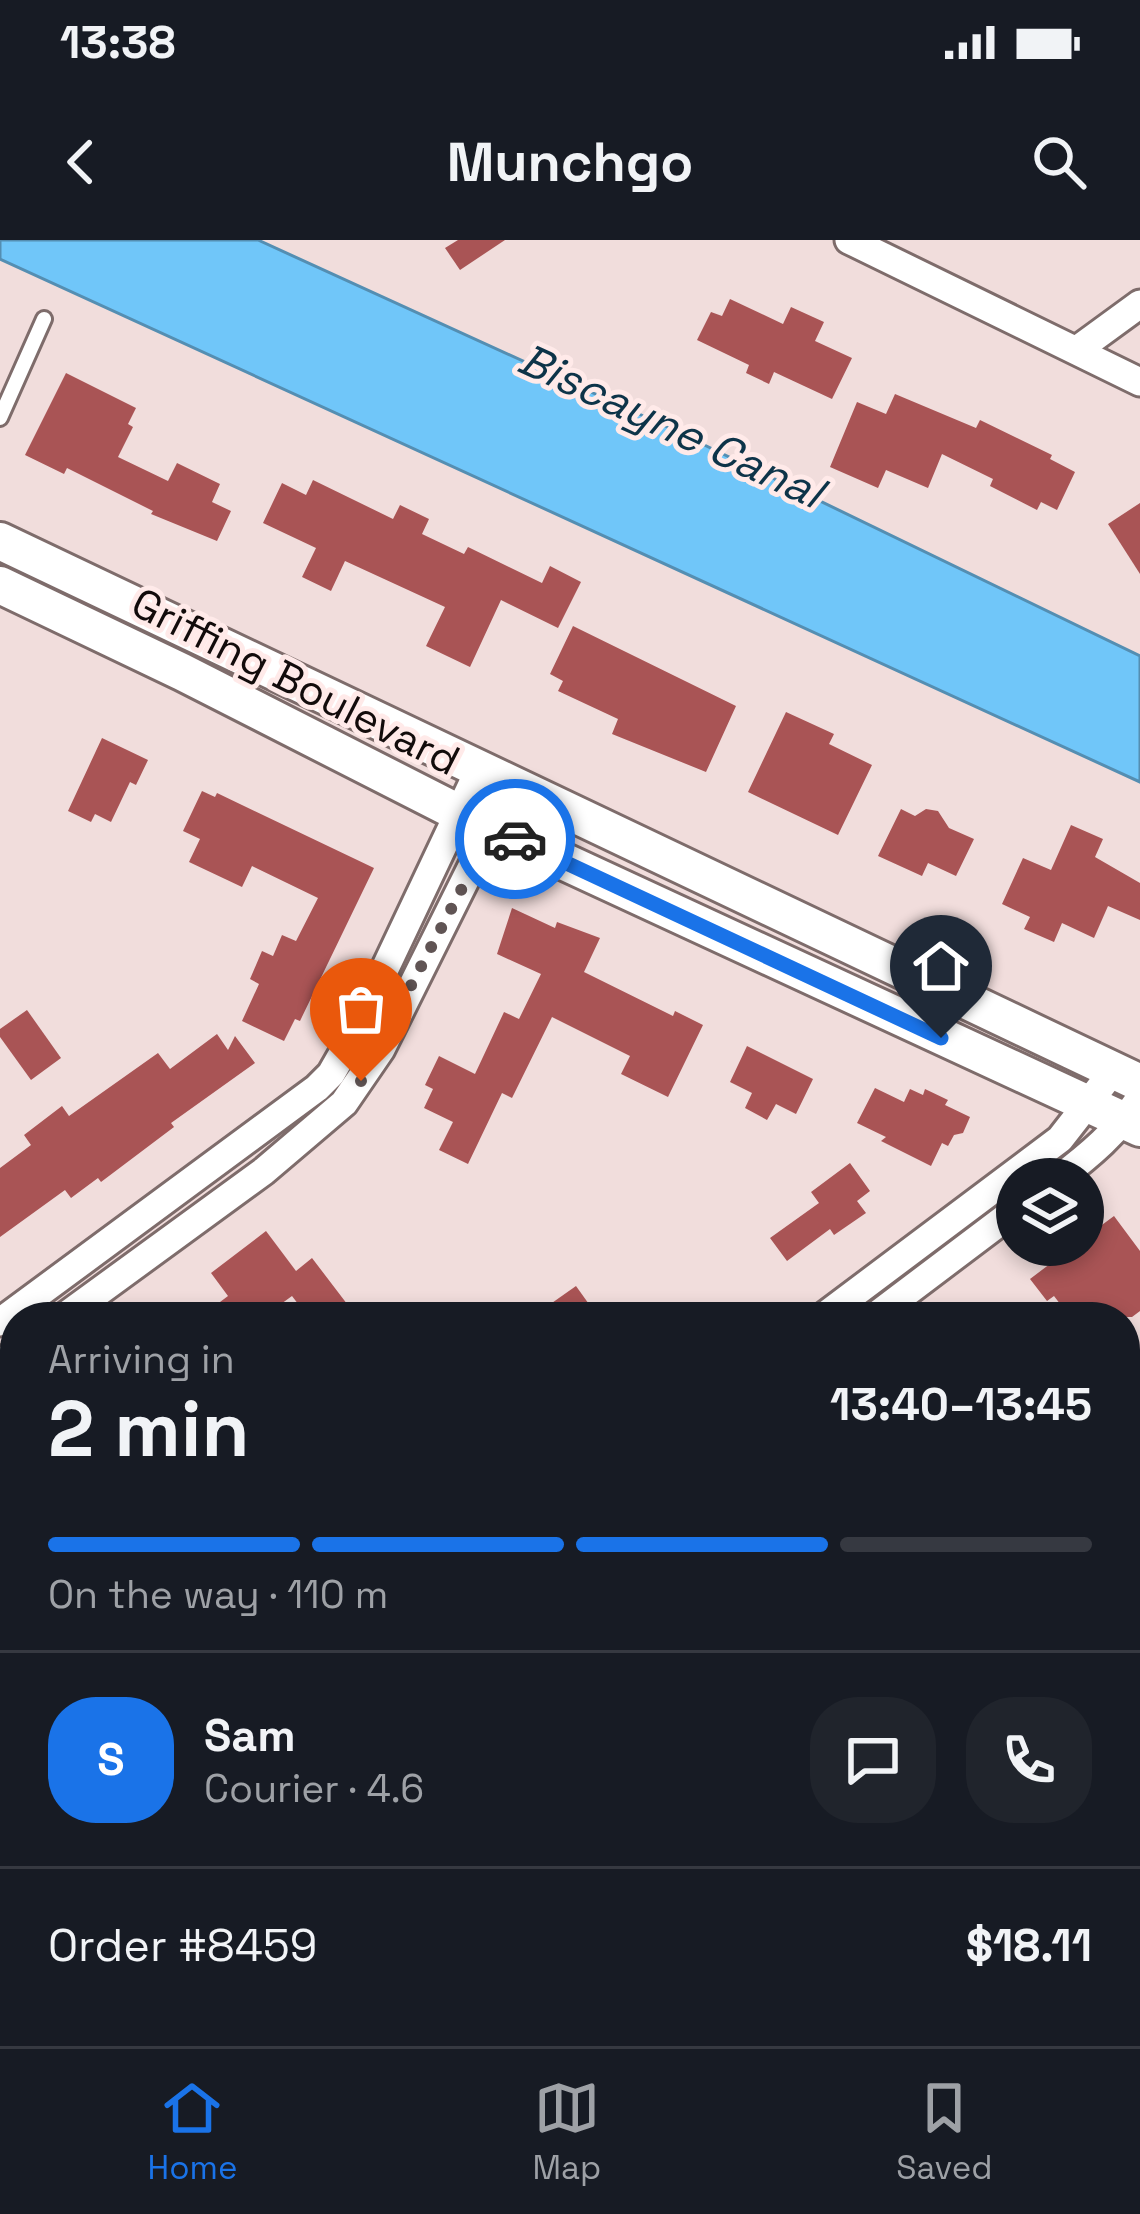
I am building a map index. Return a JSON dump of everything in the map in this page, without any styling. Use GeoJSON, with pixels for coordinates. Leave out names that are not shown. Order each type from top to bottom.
{"type":"FeatureCollection","features":[{"type":"Feature","properties":{"kind":"street"},"geometry":{"type":"LineString","coordinates":[[849,240],[1140,382]]}},
{"type":"Feature","properties":{"kind":"street"},"geometry":{"type":"LineString","coordinates":[[1077,350],[1140,304]]}},
{"type":"Feature","properties":{"kind":"street","name":"Griffing Boulevard"},"geometry":{"type":"LineString","coordinates":[[0,541],[1127,1077]]}},
{"type":"Feature","properties":{"kind":"street","name":"Griffing Boulevard"},"geometry":{"type":"LineString","coordinates":[[0,586],[493,829],[1089,1104],[1135,1116]]}},
{"type":"Feature","properties":{"kind":"street"},"geometry":{"type":"LineString","coordinates":[[27,1302],[331,1074],[356,1032],[479,770]]}},
{"type":"Feature","properties":{"kind":"street"},"geometry":{"type":"LineString","coordinates":[[85,1302],[264,1171],[344,1103],[381,1049],[512,786]]}},
{"type":"Feature","properties":{"kind":"street"},"geometry":{"type":"LineString","coordinates":[[843,1302],[1060,1139],[1089,1104],[1127,1077]]}},
{"type":"Feature","properties":{"kind":"street"},"geometry":{"type":"LineString","coordinates":[[1085,1158],[1135,1116]]}},
{"type":"Feature","properties":{"kind":"street"},"geometry":{"type":"LineString","coordinates":[[894,1302],[996,1226]]}},
{"type":"Feature","properties":{"kind":"lane"},"geometry":{"type":"LineString","coordinates":[[0,418],[44,319]]}},
{"type":"Feature","properties":{"kind":"water"},"geometry":{"type":"Polygon","coordinates":[[[0,240],[258,240],[661,424],[1140,656],[1140,782],[0,259],[0,240]]]}},
{"type":"Feature","properties":{"kind":"building"},"geometry":{"type":"Polygon","coordinates":[[[458,240],[505,240],[460,270],[445,248],[458,240]]]}},
{"type":"Feature","properties":{"kind":"building"},"geometry":{"type":"Polygon","coordinates":[[[730,299],[783,324],[791,307],[824,322],[815,341],[852,358],[832,399],[774,372],[769,384],[746,373],[749,365],[697,340],[711,312],[722,316],[730,299]]]}},
{"type":"Feature","properties":{"kind":"building"},"geometry":{"type":"Polygon","coordinates":[[[66,373],[136,408],[128,424],[133,427],[118,457],[168,481],[177,463],[220,484],[212,502],[231,511],[217,541],[151,514],[153,511],[67,468],[64,474],[25,455],[66,373]]]}},
{"type":"Feature","properties":{"kind":"building"},"geometry":{"type":"Polygon","coordinates":[[[895,394],[976,428],[980,420],[1052,455],[1050,459],[1075,472],[1057,510],[1041,502],[1037,510],[990,486],[993,479],[942,454],[928,488],[886,470],[878,488],[830,467],[857,402],[886,414],[895,394]]]}},
{"type":"Feature","properties":{"kind":"building"},"geometry":{"type":"Polygon","coordinates":[[[313,480],[393,519],[400,505],[429,519],[422,534],[464,554],[468,547],[542,583],[550,566],[581,582],[558,628],[501,600],[470,667],[426,646],[445,607],[345,561],[331,591],[302,577],[316,548],[263,523],[282,483],[306,495],[313,480]]]}},
{"type":"Feature","properties":{"kind":"building"},"geometry":{"type":"Polygon","coordinates":[[[1140,503],[1140,574],[1108,524],[1140,503]]]}},
{"type":"Feature","properties":{"kind":"building"},"geometry":{"type":"Polygon","coordinates":[[[573,626],[736,706],[706,772],[612,734],[618,719],[558,691],[563,681],[550,674],[573,626]]]}},
{"type":"Feature","properties":{"kind":"building"},"geometry":{"type":"Polygon","coordinates":[[[786,712],[834,734],[829,744],[872,765],[838,835],[748,792],[786,712]]]}},
{"type":"Feature","properties":{"kind":"building"},"geometry":{"type":"Polygon","coordinates":[[[102,738],[148,760],[136,785],[130,782],[111,822],[95,814],[91,822],[68,811],[102,738]]]}},
{"type":"Feature","properties":{"kind":"building"},"geometry":{"type":"Polygon","coordinates":[[[202,791],[215,797],[217,793],[374,868],[300,1021],[295,1019],[284,1041],[242,1021],[259,984],[250,979],[262,951],[273,956],[282,935],[296,941],[318,898],[252,866],[242,887],[189,862],[200,839],[183,831],[202,791]]]}},
{"type":"Feature","properties":{"kind":"building"},"geometry":{"type":"Polygon","coordinates":[[[901,809],[915,816],[926,809],[938,811],[949,828],[974,839],[956,876],[928,863],[922,876],[878,856],[901,809]]]}},
{"type":"Feature","properties":{"kind":"building"},"geometry":{"type":"Polygon","coordinates":[[[1071,825],[1103,839],[1095,857],[1140,883],[1140,920],[1108,906],[1094,938],[1062,923],[1054,942],[1024,929],[1030,917],[1002,904],[1023,858],[1051,870],[1071,825]]]}},
{"type":"Feature","properties":{"kind":"building"},"geometry":{"type":"Polygon","coordinates":[[[512,908],[555,928],[557,922],[600,938],[584,972],[673,1016],[675,1011],[703,1025],[668,1097],[621,1074],[630,1056],[552,1017],[512,1098],[502,1093],[468,1164],[439,1150],[453,1122],[424,1108],[433,1089],[425,1085],[439,1056],[475,1074],[504,1012],[519,1019],[541,974],[497,954],[512,908]]]}},
{"type":"Feature","properties":{"kind":"building"},"geometry":{"type":"Polygon","coordinates":[[[27,1010],[61,1058],[31,1080],[0,1037],[0,1029],[27,1010]]]}},
{"type":"Feature","properties":{"kind":"building"},"geometry":{"type":"Polygon","coordinates":[[[217,1034],[228,1050],[235,1036],[255,1063],[171,1123],[174,1127],[101,1182],[98,1178],[71,1198],[65,1190],[0,1237],[0,1168],[31,1145],[24,1135],[62,1106],[69,1116],[158,1053],[170,1069],[217,1034]]]}},
{"type":"Feature","properties":{"kind":"building"},"geometry":{"type":"Polygon","coordinates":[[[747,1046],[813,1079],[796,1114],[776,1104],[767,1120],[745,1108],[752,1093],[730,1082],[747,1046]]]}},
{"type":"Feature","properties":{"kind":"building"},"geometry":{"type":"Polygon","coordinates":[[[875,1088],[904,1102],[910,1089],[923,1095],[925,1089],[970,1117],[963,1133],[954,1135],[948,1146],[942,1143],[931,1166],[857,1123],[875,1088]]]}},
{"type":"Feature","properties":{"kind":"building"},"geometry":{"type":"Polygon","coordinates":[[[850,1163],[870,1191],[857,1201],[866,1213],[834,1235],[830,1229],[787,1261],[770,1238],[819,1203],[811,1192],[850,1163]]]}},
{"type":"Feature","properties":{"kind":"building"},"geometry":{"type":"Polygon","coordinates":[[[1114,1216],[1140,1251],[1140,1302],[1059,1302],[1054,1296],[1047,1301],[1030,1279],[1047,1266],[1104,1266],[1104,1223],[1114,1216]]]}},
{"type":"Feature","properties":{"kind":"building"},"geometry":{"type":"Polygon","coordinates":[[[266,1231],[296,1271],[312,1258],[346,1302],[297,1302],[292,1296],[284,1302],[220,1302],[228,1296],[211,1273],[266,1231]]]}},
{"type":"Feature","properties":{"kind":"building"},"geometry":{"type":"Polygon","coordinates":[[[576,1286],[587,1302],[553,1302],[576,1286]]]}},
{"type":"Feature","properties":{"kind":"way so far"},"geometry":{"type":"LineString","coordinates":[[361,1081],[493,829],[515,839]]}},
{"type":"Feature","properties":{"kind":"route"},"geometry":{"type":"LineString","coordinates":[[515,839],[941,1038]]}},
{"type":"Feature","properties":{"kind":"water label","name":"Biscayne Canal"},"geometry":{"type":"Point","coordinates":[671,425]}}]}
